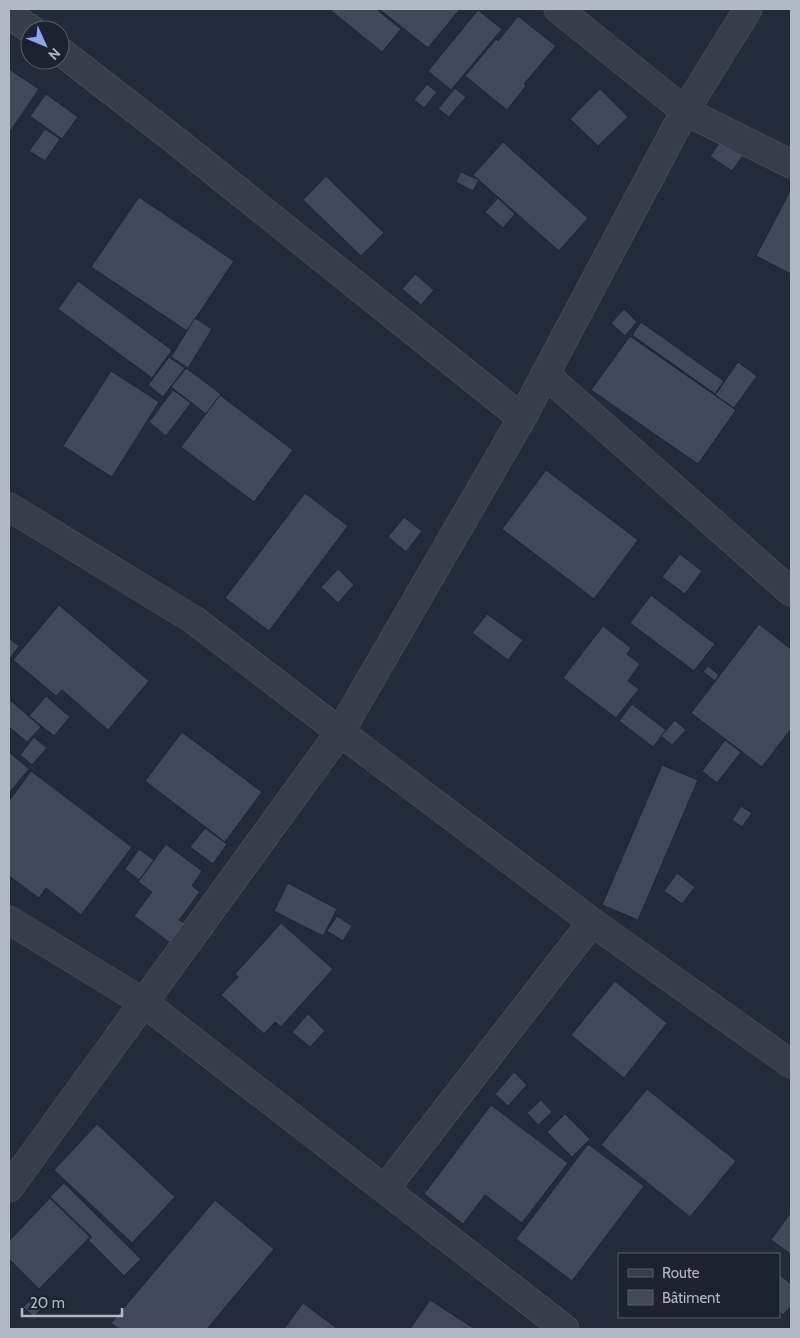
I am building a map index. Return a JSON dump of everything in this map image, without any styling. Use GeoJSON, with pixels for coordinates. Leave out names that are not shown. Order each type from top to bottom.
{"type":"FeatureCollection","features":[{"type":"Feature","properties":{"kind":"street"},"geometry":{"type":"LineString","coordinates":[[38,20],[44,9]]}},
{"type":"Feature","properties":{"kind":"street"},"geometry":{"type":"LineString","coordinates":[[558,9],[685,110],[791,164]]}},
{"type":"Feature","properties":{"kind":"street"},"geometry":{"type":"LineString","coordinates":[[9,1188],[340,732],[522,418],[685,110],[748,9]]}},
{"type":"Feature","properties":{"kind":"street"},"geometry":{"type":"LineString","coordinates":[[9,15],[20,22]]}},
{"type":"Feature","properties":{"kind":"street"},"geometry":{"type":"LineString","coordinates":[[70,60],[191,153],[522,418]]}},
{"type":"Feature","properties":{"kind":"street"},"geometry":{"type":"LineString","coordinates":[[545,374],[791,592]]}},
{"type":"Feature","properties":{"kind":"street"},"geometry":{"type":"LineString","coordinates":[[9,507],[194,620],[592,922],[791,1064]]}},
{"type":"Feature","properties":{"kind":"street"},"geometry":{"type":"LineString","coordinates":[[9,920],[144,1002],[565,1329]]}},
{"type":"Feature","properties":{"kind":"street"},"geometry":{"type":"LineString","coordinates":[[385,1189],[592,922]]}},
{"type":"Feature","properties":{"kind":"building"},"geometry":{"type":"Polygon","coordinates":[[[329,9],[376,9],[401,29],[382,52],[329,9]]]}},
{"type":"Feature","properties":{"kind":"building"},"geometry":{"type":"Polygon","coordinates":[[[379,9],[460,9],[428,48],[379,9]]]}},
{"type":"Feature","properties":{"kind":"building"},"geometry":{"type":"Polygon","coordinates":[[[478,10],[502,29],[451,90],[428,71],[478,10]]]}},
{"type":"Feature","properties":{"kind":"building"},"geometry":{"type":"Polygon","coordinates":[[[518,16],[556,46],[524,84],[526,86],[507,110],[465,76],[496,39],[498,41],[518,16]]]}},
{"type":"Feature","properties":{"kind":"building"},"geometry":{"type":"Polygon","coordinates":[[[9,69],[39,89],[9,133],[9,69]]]}},
{"type":"Feature","properties":{"kind":"building"},"geometry":{"type":"Polygon","coordinates":[[[427,84],[437,92],[424,108],[414,100],[427,84]]]}},
{"type":"Feature","properties":{"kind":"building"},"geometry":{"type":"Polygon","coordinates":[[[455,88],[466,97],[449,117],[438,109],[455,88]]]}},
{"type":"Feature","properties":{"kind":"building"},"geometry":{"type":"Polygon","coordinates":[[[600,89],[628,117],[598,146],[570,119],[600,89]]]}},
{"type":"Feature","properties":{"kind":"building"},"geometry":{"type":"Polygon","coordinates":[[[46,94],[78,117],[62,139],[30,116],[46,94]]]}},
{"type":"Feature","properties":{"kind":"building"},"geometry":{"type":"Polygon","coordinates":[[[45,129],[60,139],[45,161],[29,151],[45,129]]]}},
{"type":"Feature","properties":{"kind":"building"},"geometry":{"type":"Polygon","coordinates":[[[726,134],[747,150],[732,171],[710,156],[726,134]]]}},
{"type":"Feature","properties":{"kind":"building"},"geometry":{"type":"Polygon","coordinates":[[[503,142],[588,218],[559,251],[473,175],[503,142]]]}},
{"type":"Feature","properties":{"kind":"building"},"geometry":{"type":"Polygon","coordinates":[[[461,172],[479,180],[473,191],[456,182],[461,172]]]}},
{"type":"Feature","properties":{"kind":"building"},"geometry":{"type":"Polygon","coordinates":[[[326,176],[384,233],[361,256],[303,200],[326,176]]]}},
{"type":"Feature","properties":{"kind":"building"},"geometry":{"type":"Polygon","coordinates":[[[791,189],[791,274],[756,256],[791,189]]]}},
{"type":"Feature","properties":{"kind":"building"},"geometry":{"type":"Polygon","coordinates":[[[139,197],[234,261],[187,331],[91,267],[139,197]]]}},
{"type":"Feature","properties":{"kind":"building"},"geometry":{"type":"Polygon","coordinates":[[[498,198],[515,214],[503,228],[485,212],[498,198]]]}},
{"type":"Feature","properties":{"kind":"building"},"geometry":{"type":"Polygon","coordinates":[[[415,274],[434,290],[421,305],[402,289],[415,274]]]}},
{"type":"Feature","properties":{"kind":"building"},"geometry":{"type":"Polygon","coordinates":[[[78,281],[172,350],[152,378],[58,309],[78,281]]]}},
{"type":"Feature","properties":{"kind":"building"},"geometry":{"type":"Polygon","coordinates":[[[624,309],[637,322],[625,336],[611,323],[624,309]]]}},
{"type":"Feature","properties":{"kind":"building"},"geometry":{"type":"Polygon","coordinates":[[[195,318],[212,329],[188,368],[171,357],[195,318]]]}},
{"type":"Feature","properties":{"kind":"building"},"geometry":{"type":"Polygon","coordinates":[[[641,322],[724,381],[715,394],[632,335],[641,322]]]}},
{"type":"Feature","properties":{"kind":"building"},"geometry":{"type":"Polygon","coordinates":[[[630,336],[736,410],[698,464],[591,390],[630,336]]]}},
{"type":"Feature","properties":{"kind":"building"},"geometry":{"type":"Polygon","coordinates":[[[169,357],[185,368],[163,397],[148,385],[169,357]]]}},
{"type":"Feature","properties":{"kind":"building"},"geometry":{"type":"Polygon","coordinates":[[[738,362],[757,376],[734,408],[715,395],[738,362]]]}},
{"type":"Feature","properties":{"kind":"building"},"geometry":{"type":"Polygon","coordinates":[[[186,368],[221,394],[206,414],[171,387],[186,368]]]}},
{"type":"Feature","properties":{"kind":"building"},"geometry":{"type":"Polygon","coordinates":[[[111,371],[159,402],[112,477],[63,446],[111,371]]]}},
{"type":"Feature","properties":{"kind":"building"},"geometry":{"type":"Polygon","coordinates":[[[173,390],[191,403],[166,436],[149,422],[173,390]]]}},
{"type":"Feature","properties":{"kind":"building"},"geometry":{"type":"Polygon","coordinates":[[[220,395],[293,450],[254,502],[181,447],[220,395]]]}},
{"type":"Feature","properties":{"kind":"building"},"geometry":{"type":"Polygon","coordinates":[[[546,470],[638,540],[594,599],[502,529],[546,470]]]}},
{"type":"Feature","properties":{"kind":"building"},"geometry":{"type":"Polygon","coordinates":[[[305,493],[348,526],[269,631],[225,598],[305,493]]]}},
{"type":"Feature","properties":{"kind":"building"},"geometry":{"type":"Polygon","coordinates":[[[404,517],[422,531],[406,552],[388,537],[404,517]]]}},
{"type":"Feature","properties":{"kind":"building"},"geometry":{"type":"Polygon","coordinates":[[[680,554],[702,571],[685,594],[662,577],[680,554]]]}},
{"type":"Feature","properties":{"kind":"building"},"geometry":{"type":"Polygon","coordinates":[[[338,569],[354,585],[338,603],[321,587],[338,569]]]}},
{"type":"Feature","properties":{"kind":"building"},"geometry":{"type":"Polygon","coordinates":[[[651,595],[715,644],[694,671],[630,623],[651,595]]]}},
{"type":"Feature","properties":{"kind":"building"},"geometry":{"type":"Polygon","coordinates":[[[59,605],[149,681],[108,730],[62,690],[56,696],[13,660],[59,605]]]}},
{"type":"Feature","properties":{"kind":"building"},"geometry":{"type":"Polygon","coordinates":[[[487,614],[523,640],[508,660],[472,633],[487,614]]]}},
{"type":"Feature","properties":{"kind":"building"},"geometry":{"type":"Polygon","coordinates":[[[759,624],[791,649],[791,729],[762,767],[691,713],[759,624]]]}},
{"type":"Feature","properties":{"kind":"building"},"geometry":{"type":"Polygon","coordinates":[[[603,626],[631,648],[627,654],[640,664],[628,681],[639,689],[616,718],[563,678],[603,626]]]}},
{"type":"Feature","properties":{"kind":"building"},"geometry":{"type":"Polygon","coordinates":[[[9,638],[19,646],[9,660],[9,638]]]}},
{"type":"Feature","properties":{"kind":"building"},"geometry":{"type":"Polygon","coordinates":[[[708,666],[719,675],[715,681],[703,672],[708,666]]]}},
{"type":"Feature","properties":{"kind":"building"},"geometry":{"type":"Polygon","coordinates":[[[46,696],[70,717],[54,736],[29,716],[46,696]]]}},
{"type":"Feature","properties":{"kind":"building"},"geometry":{"type":"Polygon","coordinates":[[[9,699],[41,727],[27,742],[9,727],[9,699]]]}},
{"type":"Feature","properties":{"kind":"building"},"geometry":{"type":"Polygon","coordinates":[[[632,704],[666,730],[653,747],[619,721],[632,704]]]}},
{"type":"Feature","properties":{"kind":"building"},"geometry":{"type":"Polygon","coordinates":[[[675,720],[686,730],[672,745],[661,736],[675,720]]]}},
{"type":"Feature","properties":{"kind":"building"},"geometry":{"type":"Polygon","coordinates":[[[182,732],[262,792],[225,842],[145,781],[182,732]]]}},
{"type":"Feature","properties":{"kind":"building"},"geometry":{"type":"Polygon","coordinates":[[[34,737],[47,748],[32,765],[20,755],[34,737]]]}},
{"type":"Feature","properties":{"kind":"building"},"geometry":{"type":"Polygon","coordinates":[[[725,740],[741,752],[717,783],[702,771],[725,740]]]}},
{"type":"Feature","properties":{"kind":"building"},"geometry":{"type":"Polygon","coordinates":[[[9,752],[29,769],[9,793],[9,752]]]}},
{"type":"Feature","properties":{"kind":"building"},"geometry":{"type":"Polygon","coordinates":[[[662,765],[698,780],[638,920],[602,905],[662,765]]]}},
{"type":"Feature","properties":{"kind":"building"},"geometry":{"type":"Polygon","coordinates":[[[31,771],[132,847],[81,915],[46,888],[39,898],[9,876],[9,801],[31,771]]]}},
{"type":"Feature","properties":{"kind":"building"},"geometry":{"type":"Polygon","coordinates":[[[741,806],[752,813],[742,827],[732,820],[741,806]]]}},
{"type":"Feature","properties":{"kind":"building"},"geometry":{"type":"Polygon","coordinates":[[[205,828],[227,844],[213,864],[190,847],[205,828]]]}},
{"type":"Feature","properties":{"kind":"building"},"geometry":{"type":"Polygon","coordinates":[[[166,844],[202,871],[192,886],[200,892],[179,920],[186,924],[172,944],[134,916],[152,892],[138,882],[166,844]]]}},
{"type":"Feature","properties":{"kind":"building"},"geometry":{"type":"Polygon","coordinates":[[[139,849],[154,860],[139,880],[125,869],[139,849]]]}},
{"type":"Feature","properties":{"kind":"building"},"geometry":{"type":"Polygon","coordinates":[[[677,873],[695,887],[682,904],[664,891],[677,873]]]}},
{"type":"Feature","properties":{"kind":"building"},"geometry":{"type":"Polygon","coordinates":[[[288,883],[337,909],[323,936],[274,911],[288,883]]]}},
{"type":"Feature","properties":{"kind":"building"},"geometry":{"type":"Polygon","coordinates":[[[337,916],[352,926],[343,941],[327,931],[337,916]]]}},
{"type":"Feature","properties":{"kind":"building"},"geometry":{"type":"Polygon","coordinates":[[[281,923],[333,969],[281,1027],[275,1022],[264,1034],[221,995],[238,977],[235,974],[281,923]]]}},
{"type":"Feature","properties":{"kind":"building"},"geometry":{"type":"Polygon","coordinates":[[[615,981],[667,1023],[624,1078],[571,1035],[615,981]]]}},
{"type":"Feature","properties":{"kind":"building"},"geometry":{"type":"Polygon","coordinates":[[[308,1014],[325,1031],[310,1047],[292,1032],[308,1014]]]}},
{"type":"Feature","properties":{"kind":"building"},"geometry":{"type":"Polygon","coordinates":[[[514,1072],[527,1085],[508,1106],[495,1094],[514,1072]]]}},
{"type":"Feature","properties":{"kind":"building"},"geometry":{"type":"Polygon","coordinates":[[[647,1089],[736,1161],[690,1217],[601,1145],[647,1089]]]}},
{"type":"Feature","properties":{"kind":"building"},"geometry":{"type":"Polygon","coordinates":[[[541,1100],[552,1112],[538,1125],[527,1113],[541,1100]]]}},
{"type":"Feature","properties":{"kind":"building"},"geometry":{"type":"Polygon","coordinates":[[[491,1105],[568,1163],[522,1223],[485,1195],[463,1224],[424,1194],[491,1105]]]}},
{"type":"Feature","properties":{"kind":"building"},"geometry":{"type":"Polygon","coordinates":[[[565,1114],[590,1139],[572,1157],[547,1132],[565,1114]]]}},
{"type":"Feature","properties":{"kind":"building"},"geometry":{"type":"Polygon","coordinates":[[[97,1124],[175,1197],[132,1243],[54,1170],[97,1124]]]}},
{"type":"Feature","properties":{"kind":"building"},"geometry":{"type":"Polygon","coordinates":[[[588,1144],[644,1186],[572,1281],[516,1239],[588,1144]]]}},
{"type":"Feature","properties":{"kind":"building"},"geometry":{"type":"Polygon","coordinates":[[[64,1183],[141,1259],[124,1276],[88,1240],[92,1237],[50,1197],[64,1183]]]}},
{"type":"Feature","properties":{"kind":"building"},"geometry":{"type":"Polygon","coordinates":[[[50,1198],[90,1237],[39,1289],[9,1259],[9,1241],[50,1198]]]}},
{"type":"Feature","properties":{"kind":"building"},"geometry":{"type":"Polygon","coordinates":[[[215,1200],[274,1249],[207,1329],[119,1329],[111,1323],[215,1200]]]}},
{"type":"Feature","properties":{"kind":"building"},"geometry":{"type":"Polygon","coordinates":[[[791,1212],[791,1254],[771,1240],[791,1212]]]}},
{"type":"Feature","properties":{"kind":"building"},"geometry":{"type":"Polygon","coordinates":[[[780,1275],[791,1284],[791,1306],[783,1315],[780,1312],[780,1275]]]}},
{"type":"Feature","properties":{"kind":"building"},"geometry":{"type":"Polygon","coordinates":[[[33,1297],[43,1307],[34,1317],[23,1307],[33,1297]]]}},
{"type":"Feature","properties":{"kind":"building"},"geometry":{"type":"Polygon","coordinates":[[[430,1300],[475,1329],[410,1329],[430,1300]]]}},
{"type":"Feature","properties":{"kind":"building"},"geometry":{"type":"Polygon","coordinates":[[[303,1303],[338,1329],[284,1329],[303,1303]]]}}]}
